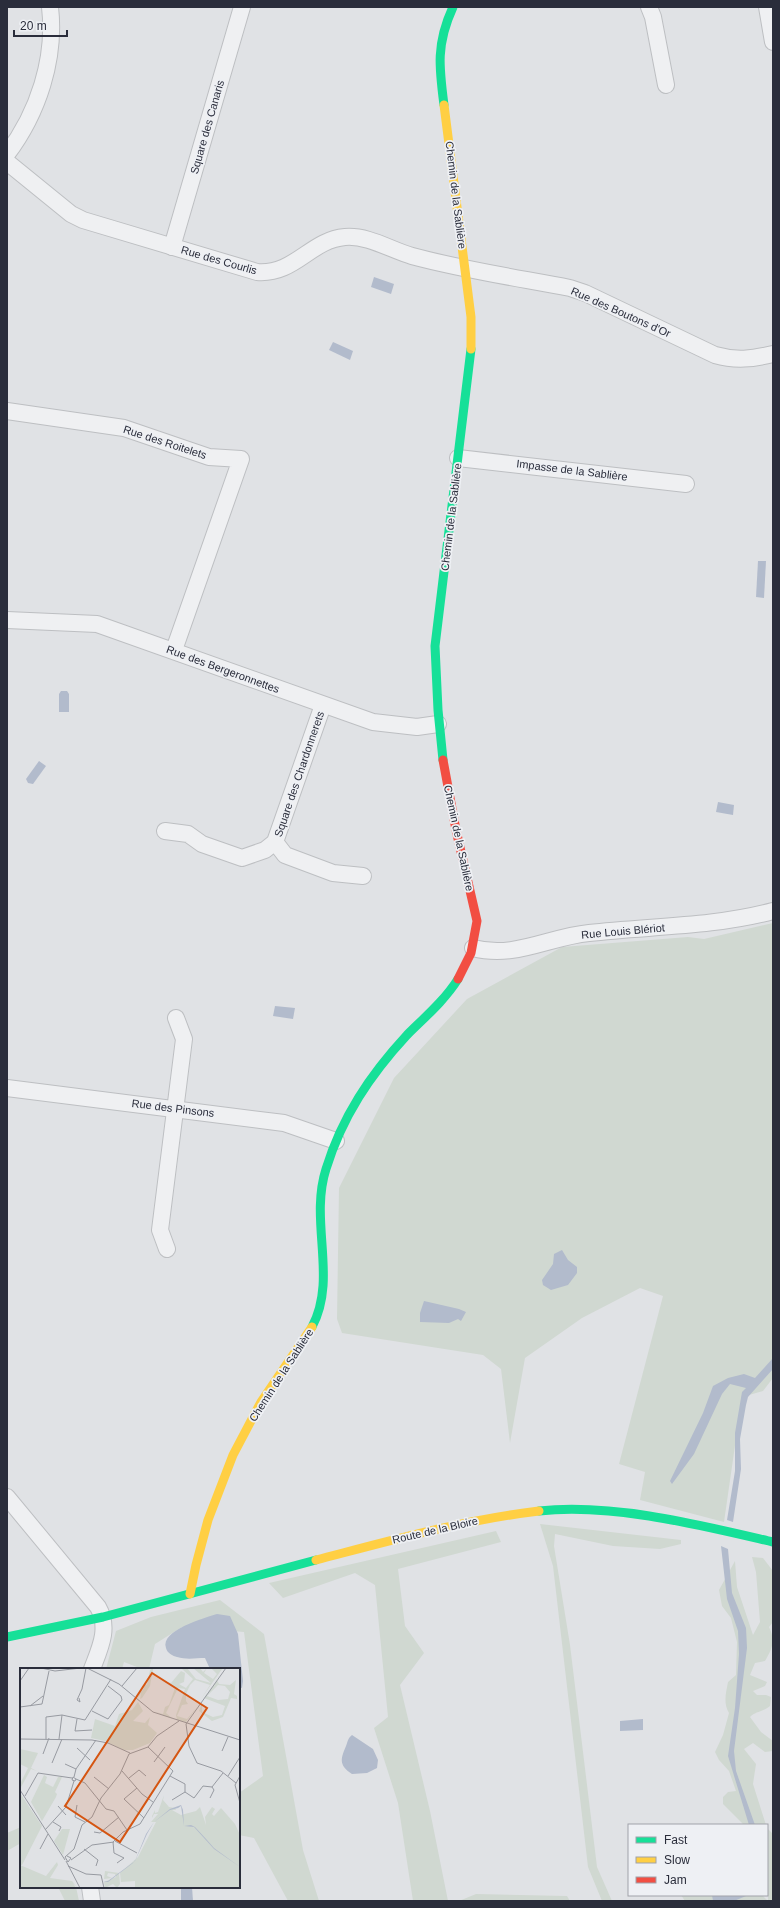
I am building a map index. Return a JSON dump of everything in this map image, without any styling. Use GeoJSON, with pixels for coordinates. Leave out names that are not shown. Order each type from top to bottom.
{"type":"FeatureCollection","features":[{"type":"Feature","properties":{"kind":"street"},"geometry":{"type":"LineString","coordinates":[[7,154],[20,137],[29,121],[46,74],[51,26],[50,7]]}},
{"type":"Feature","properties":{"kind":"street","name":"Square des Canaris"},"geometry":{"type":"LineString","coordinates":[[172,247],[242,7]]}},
{"type":"Feature","properties":{"kind":"street","name":"Chemin de la Sablière"},"geometry":{"type":"LineString","coordinates":[[190,1594],[194,1570],[206,1526],[244,1432],[255,1412],[305,1340],[322,1303],[324,1288],[319,1230],[320,1194],[325,1171],[336,1141],[362,1091],[383,1063],[456,983],[466,968],[473,948],[477,920],[453,816],[438,724],[435,646],[471,345],[471,317],[439,64],[441,42],[446,20],[453,7]]}},
{"type":"Feature","properties":{"kind":"street"},"geometry":{"type":"LineString","coordinates":[[649,7],[653,17],[666,85]]}},
{"type":"Feature","properties":{"kind":"street"},"geometry":{"type":"LineString","coordinates":[[767,7],[773,42]]}},
{"type":"Feature","properties":{"kind":"street","name":"Rue des Courlis"},"geometry":{"type":"LineString","coordinates":[[7,162],[71,214],[83,220],[257,272],[270,273],[283,269],[320,245],[332,240],[346,237],[360,238],[411,256],[465,268]]}},
{"type":"Feature","properties":{"kind":"street","name":"Rue des Boutons d'Or"},"geometry":{"type":"LineString","coordinates":[[465,268],[570,288],[723,357],[746,360],[773,354]]}},
{"type":"Feature","properties":{"kind":"street","name":"Rue des Roitelets"},"geometry":{"type":"LineString","coordinates":[[7,411],[124,428],[209,457],[241,459],[174,650]]}},
{"type":"Feature","properties":{"kind":"street","name":"Impasse de la Sablière"},"geometry":{"type":"LineString","coordinates":[[458,458],[686,484]]}},
{"type":"Feature","properties":{"kind":"street","name":"Rue des Bergeronnettes"},"geometry":{"type":"LineString","coordinates":[[7,620],[97,624],[174,650],[373,722],[417,727],[438,724]]}},
{"type":"Feature","properties":{"kind":"street","name":"Square des Chardonnerets"},"geometry":{"type":"LineString","coordinates":[[165,831],[188,834],[202,844],[242,858],[258,853],[275,842],[323,705]]}},
{"type":"Feature","properties":{"kind":"street","name":"Square des Chardonnerets"},"geometry":{"type":"LineString","coordinates":[[275,842],[285,856],[333,873],[363,876]]}},
{"type":"Feature","properties":{"kind":"street","name":"Rue Louis Blériot"},"geometry":{"type":"LineString","coordinates":[[473,948],[502,953],[588,933],[709,924],[773,911]]}},
{"type":"Feature","properties":{"kind":"street"},"geometry":{"type":"LineString","coordinates":[[167,1249],[160,1230],[184,1039],[176,1018]]}},
{"type":"Feature","properties":{"kind":"street","name":"Rue des Pinsons"},"geometry":{"type":"LineString","coordinates":[[7,1088],[175,1108],[284,1123],[336,1141]]}},
{"type":"Feature","properties":{"kind":"street"},"geometry":{"type":"LineString","coordinates":[[7,1497],[98,1608],[103,1617],[104,1626],[101,1646],[92,1668]]}},
{"type":"Feature","properties":{"kind":"street","name":"Route de la Bloire"},"geometry":{"type":"LineString","coordinates":[[7,1637],[103,1617],[418,1533],[472,1521],[559,1510],[617,1512],[648,1516],[707,1527],[773,1542]]}},
{"type":"Feature","properties":{"kind":"street"},"geometry":{"type":"LineString","coordinates":[[90,1888],[92,1901]]}},
{"type":"Feature","properties":{"kind":"shaded area"},"geometry":{"type":"Polygon","coordinates":[[[773,923],[773,1378],[763,1391],[742,1397],[724,1522],[640,1500],[645,1472],[619,1464],[663,1296],[640,1288],[582,1318],[525,1358],[510,1443],[501,1369],[483,1355],[342,1333],[337,1319],[339,1188],[394,1078],[467,999],[562,947],[688,937],[704,939],[773,923]]]}},
{"type":"Feature","properties":{"kind":"shaded area"},"geometry":{"type":"Polygon","coordinates":[[[540,1524],[681,1540],[681,1544],[660,1549],[613,1546],[555,1534],[554,1546],[570,1645],[597,1867],[612,1901],[602,1901],[588,1867],[553,1566],[540,1524]]]}},
{"type":"Feature","properties":{"kind":"shaded area"},"geometry":{"type":"Polygon","coordinates":[[[496,1531],[501,1542],[398,1569],[405,1626],[424,1653],[400,1685],[430,1811],[448,1901],[413,1901],[398,1803],[374,1728],[388,1717],[375,1585],[355,1573],[283,1598],[269,1583],[496,1531]]]}},
{"type":"Feature","properties":{"kind":"shaded area"},"geometry":{"type":"Polygon","coordinates":[[[752,1557],[763,1558],[773,1571],[773,1622],[769,1627],[773,1641],[770,1653],[765,1661],[755,1663],[750,1675],[767,1682],[765,1686],[753,1691],[757,1695],[766,1695],[771,1697],[770,1706],[750,1717],[761,1732],[773,1741],[773,1751],[765,1752],[753,1743],[744,1749],[756,1764],[753,1784],[766,1824],[743,1824],[723,1804],[723,1797],[728,1792],[736,1791],[729,1771],[719,1760],[715,1752],[723,1735],[729,1713],[726,1705],[726,1694],[728,1682],[736,1675],[737,1642],[731,1618],[722,1606],[719,1590],[735,1561],[737,1587],[753,1635],[760,1622],[756,1572],[752,1557]]]}},
{"type":"Feature","properties":{"kind":"shaded area"},"geometry":{"type":"Polygon","coordinates":[[[220,1600],[264,1634],[303,1850],[319,1901],[288,1901],[254,1838],[240,1835],[240,1792],[263,1776],[244,1632],[182,1627],[155,1644],[149,1668],[139,1668],[124,1662],[122,1668],[106,1668],[116,1631],[151,1617],[220,1600]]]}},
{"type":"Feature","properties":{"kind":"shaded area"},"geometry":{"type":"Polygon","coordinates":[[[20,1827],[20,1844],[7,1851],[7,1833],[20,1827]]]}},
{"type":"Feature","properties":{"kind":"shaded area"},"geometry":{"type":"Polygon","coordinates":[[[768,1829],[773,1834],[773,1901],[768,1901],[768,1829]]]}},
{"type":"Feature","properties":{"kind":"shaded area"},"geometry":{"type":"Polygon","coordinates":[[[58,1888],[76,1888],[79,1901],[65,1901],[58,1888]]]}},
{"type":"Feature","properties":{"kind":"shaded area"},"geometry":{"type":"Polygon","coordinates":[[[476,1894],[567,1896],[570,1901],[459,1901],[476,1894]]]}},
{"type":"Feature","properties":{"kind":"shaded area"},"geometry":{"type":"Polygon","coordinates":[[[682,1896],[725,1896],[733,1901],[685,1901],[682,1896]]]}},
{"type":"Feature","properties":{"kind":"shaded area"},"geometry":{"type":"Polygon","coordinates":[[[738,1896],[763,1896],[768,1901],[734,1901],[738,1896]]]}},
{"type":"Feature","properties":{"kind":"water"},"geometry":{"type":"Polygon","coordinates":[[[374,277],[394,284],[391,294],[371,287],[374,277]]]}},
{"type":"Feature","properties":{"kind":"water"},"geometry":{"type":"Polygon","coordinates":[[[333,342],[353,351],[350,360],[329,350],[333,342]]]}},
{"type":"Feature","properties":{"kind":"water"},"geometry":{"type":"Polygon","coordinates":[[[758,561],[766,561],[764,598],[756,597],[758,561]]]}},
{"type":"Feature","properties":{"kind":"water"},"geometry":{"type":"Polygon","coordinates":[[[61,691],[67,691],[69,694],[69,712],[59,712],[59,694],[61,691]]]}},
{"type":"Feature","properties":{"kind":"water"},"geometry":{"type":"Polygon","coordinates":[[[39,761],[46,766],[33,784],[28,783],[26,779],[39,761]]]}},
{"type":"Feature","properties":{"kind":"water"},"geometry":{"type":"Polygon","coordinates":[[[718,802],[734,805],[733,815],[716,812],[718,802]]]}},
{"type":"Feature","properties":{"kind":"water"},"geometry":{"type":"Polygon","coordinates":[[[275,1006],[295,1008],[293,1019],[273,1016],[275,1006]]]}},
{"type":"Feature","properties":{"kind":"water"},"geometry":{"type":"Polygon","coordinates":[[[562,1250],[568,1260],[577,1267],[577,1273],[568,1285],[551,1290],[543,1285],[542,1280],[553,1264],[554,1254],[562,1250]]]}},
{"type":"Feature","properties":{"kind":"water"},"geometry":{"type":"Polygon","coordinates":[[[424,1301],[466,1312],[461,1321],[458,1319],[449,1323],[420,1322],[420,1313],[424,1301]]]}},
{"type":"Feature","properties":{"kind":"water"},"geometry":{"type":"Polygon","coordinates":[[[773,1358],[773,1369],[748,1397],[746,1405],[740,1439],[741,1469],[733,1522],[727,1520],[735,1471],[735,1433],[742,1392],[746,1388],[730,1384],[722,1394],[694,1454],[672,1484],[670,1481],[703,1413],[713,1386],[728,1378],[744,1374],[755,1378],[773,1358]]]}},
{"type":"Feature","properties":{"kind":"water"},"geometry":{"type":"Polygon","coordinates":[[[721,1546],[728,1549],[732,1593],[746,1628],[747,1648],[734,1751],[736,1771],[755,1824],[749,1824],[728,1756],[735,1708],[739,1654],[738,1631],[727,1599],[721,1546]]]}},
{"type":"Feature","properties":{"kind":"water"},"geometry":{"type":"Polygon","coordinates":[[[217,1614],[230,1616],[238,1634],[243,1681],[242,1688],[240,1687],[240,1668],[210,1668],[205,1658],[188,1659],[175,1657],[169,1653],[166,1648],[166,1642],[170,1636],[176,1630],[217,1614]]]}},
{"type":"Feature","properties":{"kind":"water"},"geometry":{"type":"Polygon","coordinates":[[[643,1719],[643,1730],[620,1731],[620,1721],[643,1719]]]}},
{"type":"Feature","properties":{"kind":"water"},"geometry":{"type":"Polygon","coordinates":[[[352,1735],[373,1749],[378,1760],[377,1768],[367,1773],[352,1774],[344,1768],[342,1758],[348,1740],[352,1735]]]}},
{"type":"Feature","properties":{"kind":"water"},"geometry":{"type":"Polygon","coordinates":[[[181,1888],[192,1888],[193,1901],[181,1901],[181,1888]]]}},
{"type":"Feature","properties":{"kind":"water"},"geometry":{"type":"Polygon","coordinates":[[[712,1896],[746,1896],[734,1901],[713,1901],[712,1896]]]}},
{"type":"Feature","properties":{"kind":"traffic: fast"},"geometry":{"type":"LineString","coordinates":[[444,105],[440,67],[441,44],[453,7]]}},
{"type":"Feature","properties":{"kind":"traffic: fast"},"geometry":{"type":"LineString","coordinates":[[443,760],[438,710],[435,646],[471,349]]}},
{"type":"Feature","properties":{"kind":"traffic: fast"},"geometry":{"type":"LineString","coordinates":[[312,1327],[319,1308],[323,1289],[320,1209],[322,1189],[326,1169],[340,1132],[369,1081],[407,1035],[441,1001],[458,979]]}},
{"type":"Feature","properties":{"kind":"traffic: fast"},"geometry":{"type":"LineString","coordinates":[[539,1511],[567,1509],[626,1513],[656,1517],[773,1542]]}},
{"type":"Feature","properties":{"kind":"traffic: fast"},"geometry":{"type":"LineString","coordinates":[[7,1637],[103,1617],[316,1560]]}},
{"type":"Feature","properties":{"kind":"traffic: slow"},"geometry":{"type":"LineString","coordinates":[[444,105],[471,317],[471,349]]}},
{"type":"Feature","properties":{"kind":"traffic: slow"},"geometry":{"type":"LineString","coordinates":[[190,1594],[208,1520],[233,1455],[261,1402],[312,1327]]}},
{"type":"Feature","properties":{"kind":"traffic: slow"},"geometry":{"type":"LineString","coordinates":[[316,1560],[454,1525],[539,1511]]}},
{"type":"Feature","properties":{"kind":"traffic: jam"},"geometry":{"type":"LineString","coordinates":[[443,760],[456,830],[477,921],[471,953],[458,979]]}}]}
